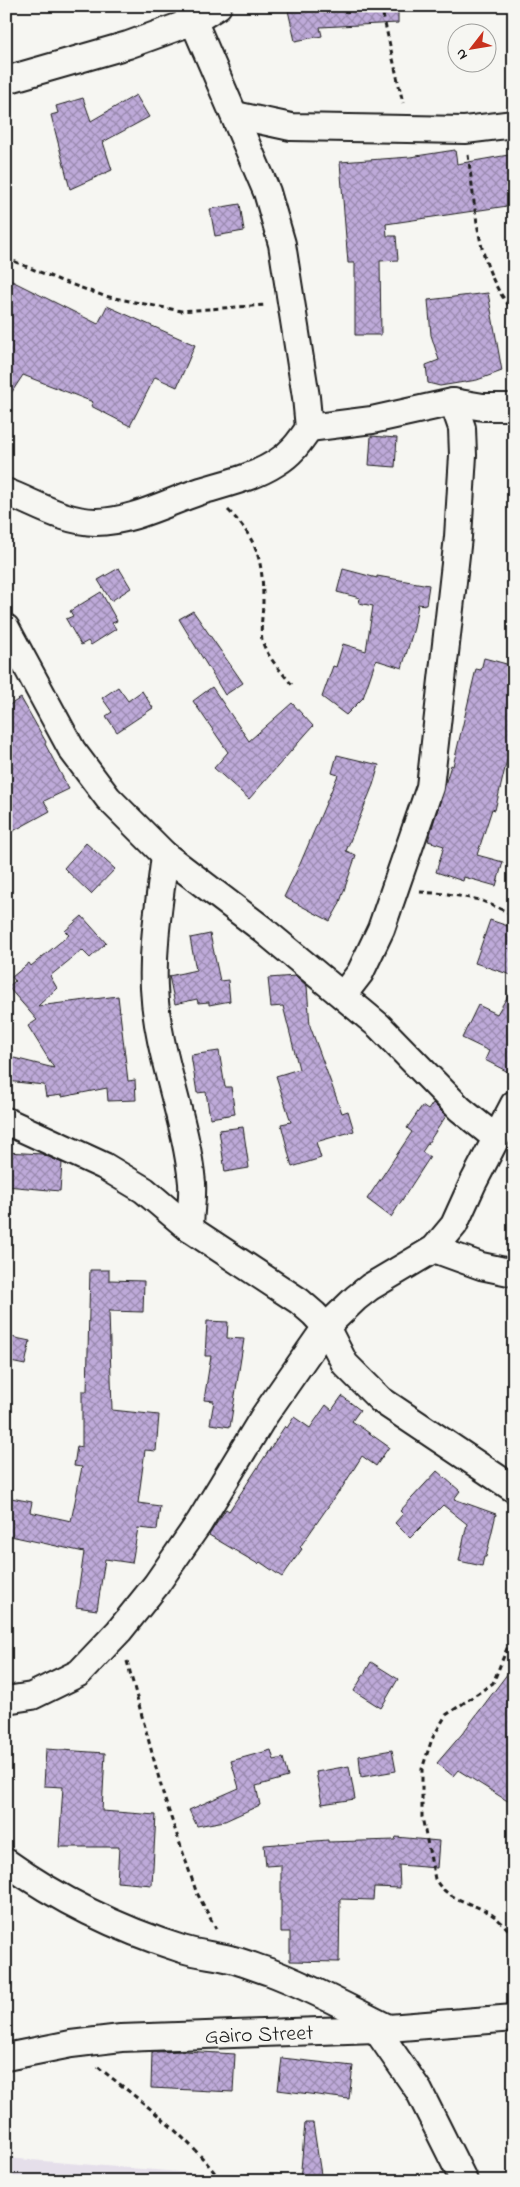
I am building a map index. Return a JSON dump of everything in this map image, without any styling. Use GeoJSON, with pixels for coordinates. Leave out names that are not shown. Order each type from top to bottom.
{"type":"FeatureCollection","features":[{"type":"Feature","properties":{"kind":"street"},"geometry":{"type":"LineString","coordinates":[[6,80],[110,51],[190,14],[218,6]]}},
{"type":"Feature","properties":{"kind":"street"},"geometry":{"type":"LineString","coordinates":[[6,492],[48,510],[78,520],[96,522],[121,518],[247,476],[274,465],[293,451],[309,428],[282,244],[267,192],[190,14]]}},
{"type":"Feature","properties":{"kind":"street"},"geometry":{"type":"LineString","coordinates":[[235,115],[291,127],[465,130],[514,124]]}},
{"type":"Feature","properties":{"kind":"street"},"geometry":{"type":"LineString","coordinates":[[309,428],[372,420],[453,402],[483,407],[514,407]]}},
{"type":"Feature","properties":{"kind":"street"},"geometry":{"type":"LineString","coordinates":[[343,995],[360,974],[381,929],[430,787],[458,537],[463,455],[462,428],[453,402]]}},
{"type":"Feature","properties":{"kind":"street"},"geometry":{"type":"LineString","coordinates":[[6,628],[72,750],[108,798],[165,855],[343,995],[379,1026],[460,1109],[496,1138]]}},
{"type":"Feature","properties":{"kind":"street"},"geometry":{"type":"LineString","coordinates":[[165,855],[154,948],[154,989],[161,1039],[181,1121],[192,1184],[190,1229]]}},
{"type":"Feature","properties":{"kind":"street"},"geometry":{"type":"LineString","coordinates":[[6,1700],[32,1696],[79,1673],[119,1631],[156,1585],[199,1523],[264,1416],[326,1327],[356,1298],[434,1249],[454,1225],[514,1104]]}},
{"type":"Feature","properties":{"kind":"street"},"geometry":{"type":"LineString","coordinates":[[6,1121],[17,1124],[112,1171],[144,1190],[190,1229],[299,1301],[326,1327],[345,1364],[381,1400],[514,1488]]}},
{"type":"Feature","properties":{"kind":"street"},"geometry":{"type":"LineString","coordinates":[[434,1249],[481,1266],[514,1273]]}},
{"type":"Feature","properties":{"kind":"street"},"geometry":{"type":"LineString","coordinates":[[6,1862],[52,1892],[107,1920],[151,1939],[185,1950],[232,1960],[303,1986],[382,2028],[418,2091],[464,2181]]}},
{"type":"Feature","properties":{"kind":"street","name":"Gairo Street"},"geometry":{"type":"LineString","coordinates":[[6,2057],[70,2044],[121,2038],[382,2028],[514,2018]]}},
{"type":"Feature","properties":{"kind":"path"},"geometry":{"type":"LineString","coordinates":[[381,6],[408,128]]}},
{"type":"Feature","properties":{"kind":"path"},"geometry":{"type":"LineString","coordinates":[[465,130],[479,231],[488,269],[505,302],[514,312]]}},
{"type":"Feature","properties":{"kind":"path"},"geometry":{"type":"LineString","coordinates":[[6,258],[104,296],[181,311],[292,303]]}},
{"type":"Feature","properties":{"kind":"path"},"geometry":{"type":"LineString","coordinates":[[195,493],[212,497],[229,510],[253,541],[259,555],[263,600],[262,641],[268,653],[292,685]]}},
{"type":"Feature","properties":{"kind":"path"},"geometry":{"type":"LineString","coordinates":[[395,890],[448,894],[480,900],[514,915]]}},
{"type":"Feature","properties":{"kind":"path"},"geometry":{"type":"LineString","coordinates":[[119,1631],[164,1797],[196,1891],[232,1960]]}},
{"type":"Feature","properties":{"kind":"path"},"geometry":{"type":"LineString","coordinates":[[514,1631],[492,1683],[446,1715],[432,1739],[422,1769],[422,1817],[435,1880],[440,1888],[454,1898],[488,1912],[502,1922],[514,1936]]}},
{"type":"Feature","properties":{"kind":"path"},"geometry":{"type":"LineString","coordinates":[[70,2044],[181,2136],[205,2158],[221,2181]]}},
{"type":"Feature","properties":{"kind":"shaded area"},"geometry":{"type":"Polygon","coordinates":[[[6,2158],[265,2179],[265,2181],[6,2181],[6,2158]]]}},
{"type":"Feature","properties":{"kind":"building"},"geometry":{"type":"Polygon","coordinates":[[[287,6],[398,6],[398,23],[320,27],[322,36],[295,41],[287,6]]]}},
{"type":"Feature","properties":{"kind":"building"},"geometry":{"type":"Polygon","coordinates":[[[136,95],[149,117],[103,142],[112,170],[70,189],[51,115],[58,113],[56,106],[83,98],[91,121],[136,95]]]}},
{"type":"Feature","properties":{"kind":"building"},"geometry":{"type":"Polygon","coordinates":[[[455,150],[457,164],[514,154],[514,205],[386,224],[387,236],[396,236],[398,260],[380,261],[381,335],[355,335],[355,263],[348,263],[340,162],[410,157],[455,150]]]}},
{"type":"Feature","properties":{"kind":"building"},"geometry":{"type":"Polygon","coordinates":[[[240,204],[244,231],[215,236],[210,209],[240,204]]]}},
{"type":"Feature","properties":{"kind":"building"},"geometry":{"type":"Polygon","coordinates":[[[6,278],[98,324],[107,306],[195,345],[177,387],[155,377],[130,426],[91,406],[93,402],[23,375],[6,401],[6,278]]]}},
{"type":"Feature","properties":{"kind":"building"},"geometry":{"type":"Polygon","coordinates":[[[488,293],[502,371],[477,380],[440,386],[428,383],[426,365],[439,360],[431,335],[428,300],[488,293]]]}},
{"type":"Feature","properties":{"kind":"building"},"geometry":{"type":"Polygon","coordinates":[[[371,436],[397,438],[395,467],[369,465],[371,436]]]}},
{"type":"Feature","properties":{"kind":"building"},"geometry":{"type":"Polygon","coordinates":[[[119,568],[131,588],[111,601],[98,580],[119,568]]]}},
{"type":"Feature","properties":{"kind":"building"},"geometry":{"type":"Polygon","coordinates":[[[343,569],[377,578],[377,576],[429,585],[426,605],[418,604],[414,628],[402,668],[376,660],[363,698],[346,715],[322,697],[333,666],[336,667],[343,644],[366,651],[373,606],[359,603],[360,598],[337,592],[343,569]]]}},
{"type":"Feature","properties":{"kind":"building"},"geometry":{"type":"Polygon","coordinates":[[[101,592],[117,621],[112,623],[116,629],[91,645],[88,641],[81,645],[66,619],[73,616],[70,611],[101,592]]]}},
{"type":"Feature","properties":{"kind":"building"},"geometry":{"type":"Polygon","coordinates":[[[193,611],[243,683],[225,695],[179,619],[193,611]]]}},
{"type":"Feature","properties":{"kind":"building"},"geometry":{"type":"Polygon","coordinates":[[[484,658],[514,666],[514,731],[495,810],[492,809],[477,855],[503,862],[496,886],[464,877],[463,881],[436,872],[444,846],[428,841],[451,765],[453,766],[476,669],[481,670],[484,658]]]}},
{"type":"Feature","properties":{"kind":"building"},"geometry":{"type":"Polygon","coordinates":[[[118,687],[128,701],[142,691],[153,708],[117,732],[106,716],[112,712],[102,698],[118,687]]]}},
{"type":"Feature","properties":{"kind":"building"},"geometry":{"type":"Polygon","coordinates":[[[212,687],[249,741],[292,703],[313,726],[249,799],[214,768],[228,752],[193,701],[212,687]]]}},
{"type":"Feature","properties":{"kind":"building"},"geometry":{"type":"Polygon","coordinates":[[[21,698],[46,742],[45,744],[69,789],[44,801],[50,811],[6,835],[6,707],[21,698]]]}},
{"type":"Feature","properties":{"kind":"building"},"geometry":{"type":"Polygon","coordinates":[[[337,755],[379,765],[373,785],[346,851],[356,855],[339,905],[330,921],[284,897],[338,775],[332,773],[337,755]]]}},
{"type":"Feature","properties":{"kind":"building"},"geometry":{"type":"Polygon","coordinates":[[[86,843],[115,869],[91,894],[64,868],[86,843]]]}},
{"type":"Feature","properties":{"kind":"building"},"geometry":{"type":"Polygon","coordinates":[[[82,916],[106,943],[90,958],[82,950],[50,976],[57,988],[38,1006],[118,996],[128,1081],[135,1080],[136,1100],[108,1101],[107,1088],[62,1097],[62,1095],[46,1097],[44,1085],[6,1081],[6,1056],[54,1068],[28,1026],[37,1020],[8,987],[15,981],[12,977],[29,963],[31,966],[69,935],[65,931],[82,916]]]}},
{"type":"Feature","properties":{"kind":"building"},"geometry":{"type":"Polygon","coordinates":[[[490,920],[514,928],[514,976],[475,963],[490,920]]]}},
{"type":"Feature","properties":{"kind":"building"},"geometry":{"type":"Polygon","coordinates":[[[210,934],[220,981],[228,980],[230,1001],[209,1005],[209,1002],[198,1003],[197,999],[175,1004],[169,976],[196,970],[190,938],[210,934]]]}},
{"type":"Feature","properties":{"kind":"building"},"geometry":{"type":"Polygon","coordinates":[[[296,976],[307,986],[310,1026],[342,1113],[348,1111],[354,1131],[316,1142],[321,1158],[292,1167],[281,1124],[291,1122],[276,1076],[299,1069],[283,1006],[271,1007],[268,978],[296,976]]]}},
{"type":"Feature","properties":{"kind":"building"},"geometry":{"type":"Polygon","coordinates":[[[514,986],[514,1075],[485,1060],[489,1051],[462,1038],[478,1005],[497,1014],[514,986]]]}},
{"type":"Feature","properties":{"kind":"building"},"geometry":{"type":"Polygon","coordinates":[[[219,1051],[225,1087],[231,1087],[235,1114],[210,1118],[206,1092],[197,1093],[191,1055],[219,1051]]]}},
{"type":"Feature","properties":{"kind":"building"},"geometry":{"type":"Polygon","coordinates":[[[433,1103],[446,1116],[422,1152],[430,1157],[391,1217],[367,1199],[412,1132],[407,1128],[422,1106],[428,1110],[433,1103]]]}},
{"type":"Feature","properties":{"kind":"building"},"geometry":{"type":"Polygon","coordinates":[[[243,1127],[249,1168],[225,1172],[219,1130],[243,1127]]]}},
{"type":"Feature","properties":{"kind":"building"},"geometry":{"type":"Polygon","coordinates":[[[6,1152],[42,1154],[62,1163],[60,1191],[6,1186],[6,1152]]]}},
{"type":"Feature","properties":{"kind":"building"},"geometry":{"type":"Polygon","coordinates":[[[90,1270],[109,1270],[109,1280],[144,1281],[143,1312],[109,1311],[112,1410],[159,1415],[156,1451],[145,1450],[138,1503],[160,1506],[157,1530],[138,1528],[132,1563],[105,1559],[97,1610],[76,1607],[84,1552],[6,1535],[6,1519],[11,1498],[32,1502],[30,1512],[71,1521],[82,1467],[74,1466],[77,1446],[82,1447],[82,1391],[87,1391],[90,1270]]]}},
{"type":"Feature","properties":{"kind":"building"},"geometry":{"type":"Polygon","coordinates":[[[207,1321],[228,1322],[227,1338],[244,1339],[230,1427],[210,1424],[214,1401],[204,1400],[211,1356],[205,1356],[207,1321]]]}},
{"type":"Feature","properties":{"kind":"building"},"geometry":{"type":"Polygon","coordinates":[[[6,1336],[30,1341],[25,1365],[6,1361],[6,1336]]]}},
{"type":"Feature","properties":{"kind":"building"},"geometry":{"type":"Polygon","coordinates":[[[342,1396],[360,1410],[352,1421],[389,1447],[376,1466],[362,1456],[340,1491],[300,1547],[302,1549],[282,1577],[260,1562],[258,1564],[209,1535],[226,1509],[229,1511],[285,1426],[287,1428],[294,1417],[310,1428],[326,1405],[332,1410],[342,1396]]]}},
{"type":"Feature","properties":{"kind":"building"},"geometry":{"type":"Polygon","coordinates":[[[437,1471],[460,1491],[454,1499],[496,1514],[486,1557],[484,1557],[482,1566],[459,1561],[467,1524],[443,1505],[410,1538],[395,1523],[403,1514],[400,1511],[437,1471]]]}},
{"type":"Feature","properties":{"kind":"building"},"geometry":{"type":"Polygon","coordinates":[[[371,1662],[398,1679],[381,1708],[354,1691],[371,1662]]]}},
{"type":"Feature","properties":{"kind":"building"},"geometry":{"type":"Polygon","coordinates":[[[514,1665],[514,1805],[458,1770],[453,1776],[437,1763],[462,1734],[514,1665]]]}},
{"type":"Feature","properties":{"kind":"building"},"geometry":{"type":"Polygon","coordinates":[[[46,1749],[105,1753],[102,1811],[156,1815],[152,1885],[117,1882],[119,1847],[59,1847],[63,1787],[44,1786],[46,1749]]]}},
{"type":"Feature","properties":{"kind":"building"},"geometry":{"type":"Polygon","coordinates":[[[271,1750],[274,1760],[283,1758],[288,1777],[256,1786],[260,1805],[225,1821],[197,1826],[189,1810],[239,1788],[231,1761],[271,1750]]]}},
{"type":"Feature","properties":{"kind":"building"},"geometry":{"type":"Polygon","coordinates":[[[392,1750],[396,1771],[361,1777],[359,1756],[392,1750]]]}},
{"type":"Feature","properties":{"kind":"building"},"geometry":{"type":"Polygon","coordinates":[[[349,1766],[355,1799],[322,1804],[316,1772],[349,1766]]]}},
{"type":"Feature","properties":{"kind":"building"},"geometry":{"type":"Polygon","coordinates":[[[396,1837],[439,1841],[437,1868],[399,1865],[400,1888],[374,1887],[373,1900],[340,1899],[339,1962],[290,1961],[290,1932],[281,1932],[281,1865],[266,1866],[264,1845],[328,1840],[328,1842],[395,1840],[396,1837]]]}},
{"type":"Feature","properties":{"kind":"building"},"geometry":{"type":"Polygon","coordinates":[[[185,2051],[235,2054],[233,2092],[151,2088],[152,2052],[185,2051]]]}},
{"type":"Feature","properties":{"kind":"building"},"geometry":{"type":"Polygon","coordinates":[[[282,2058],[353,2066],[349,2099],[278,2090],[282,2058]]]}},
{"type":"Feature","properties":{"kind":"building"},"geometry":{"type":"Polygon","coordinates":[[[305,2123],[313,2123],[322,2181],[300,2181],[305,2123]]]}}]}
